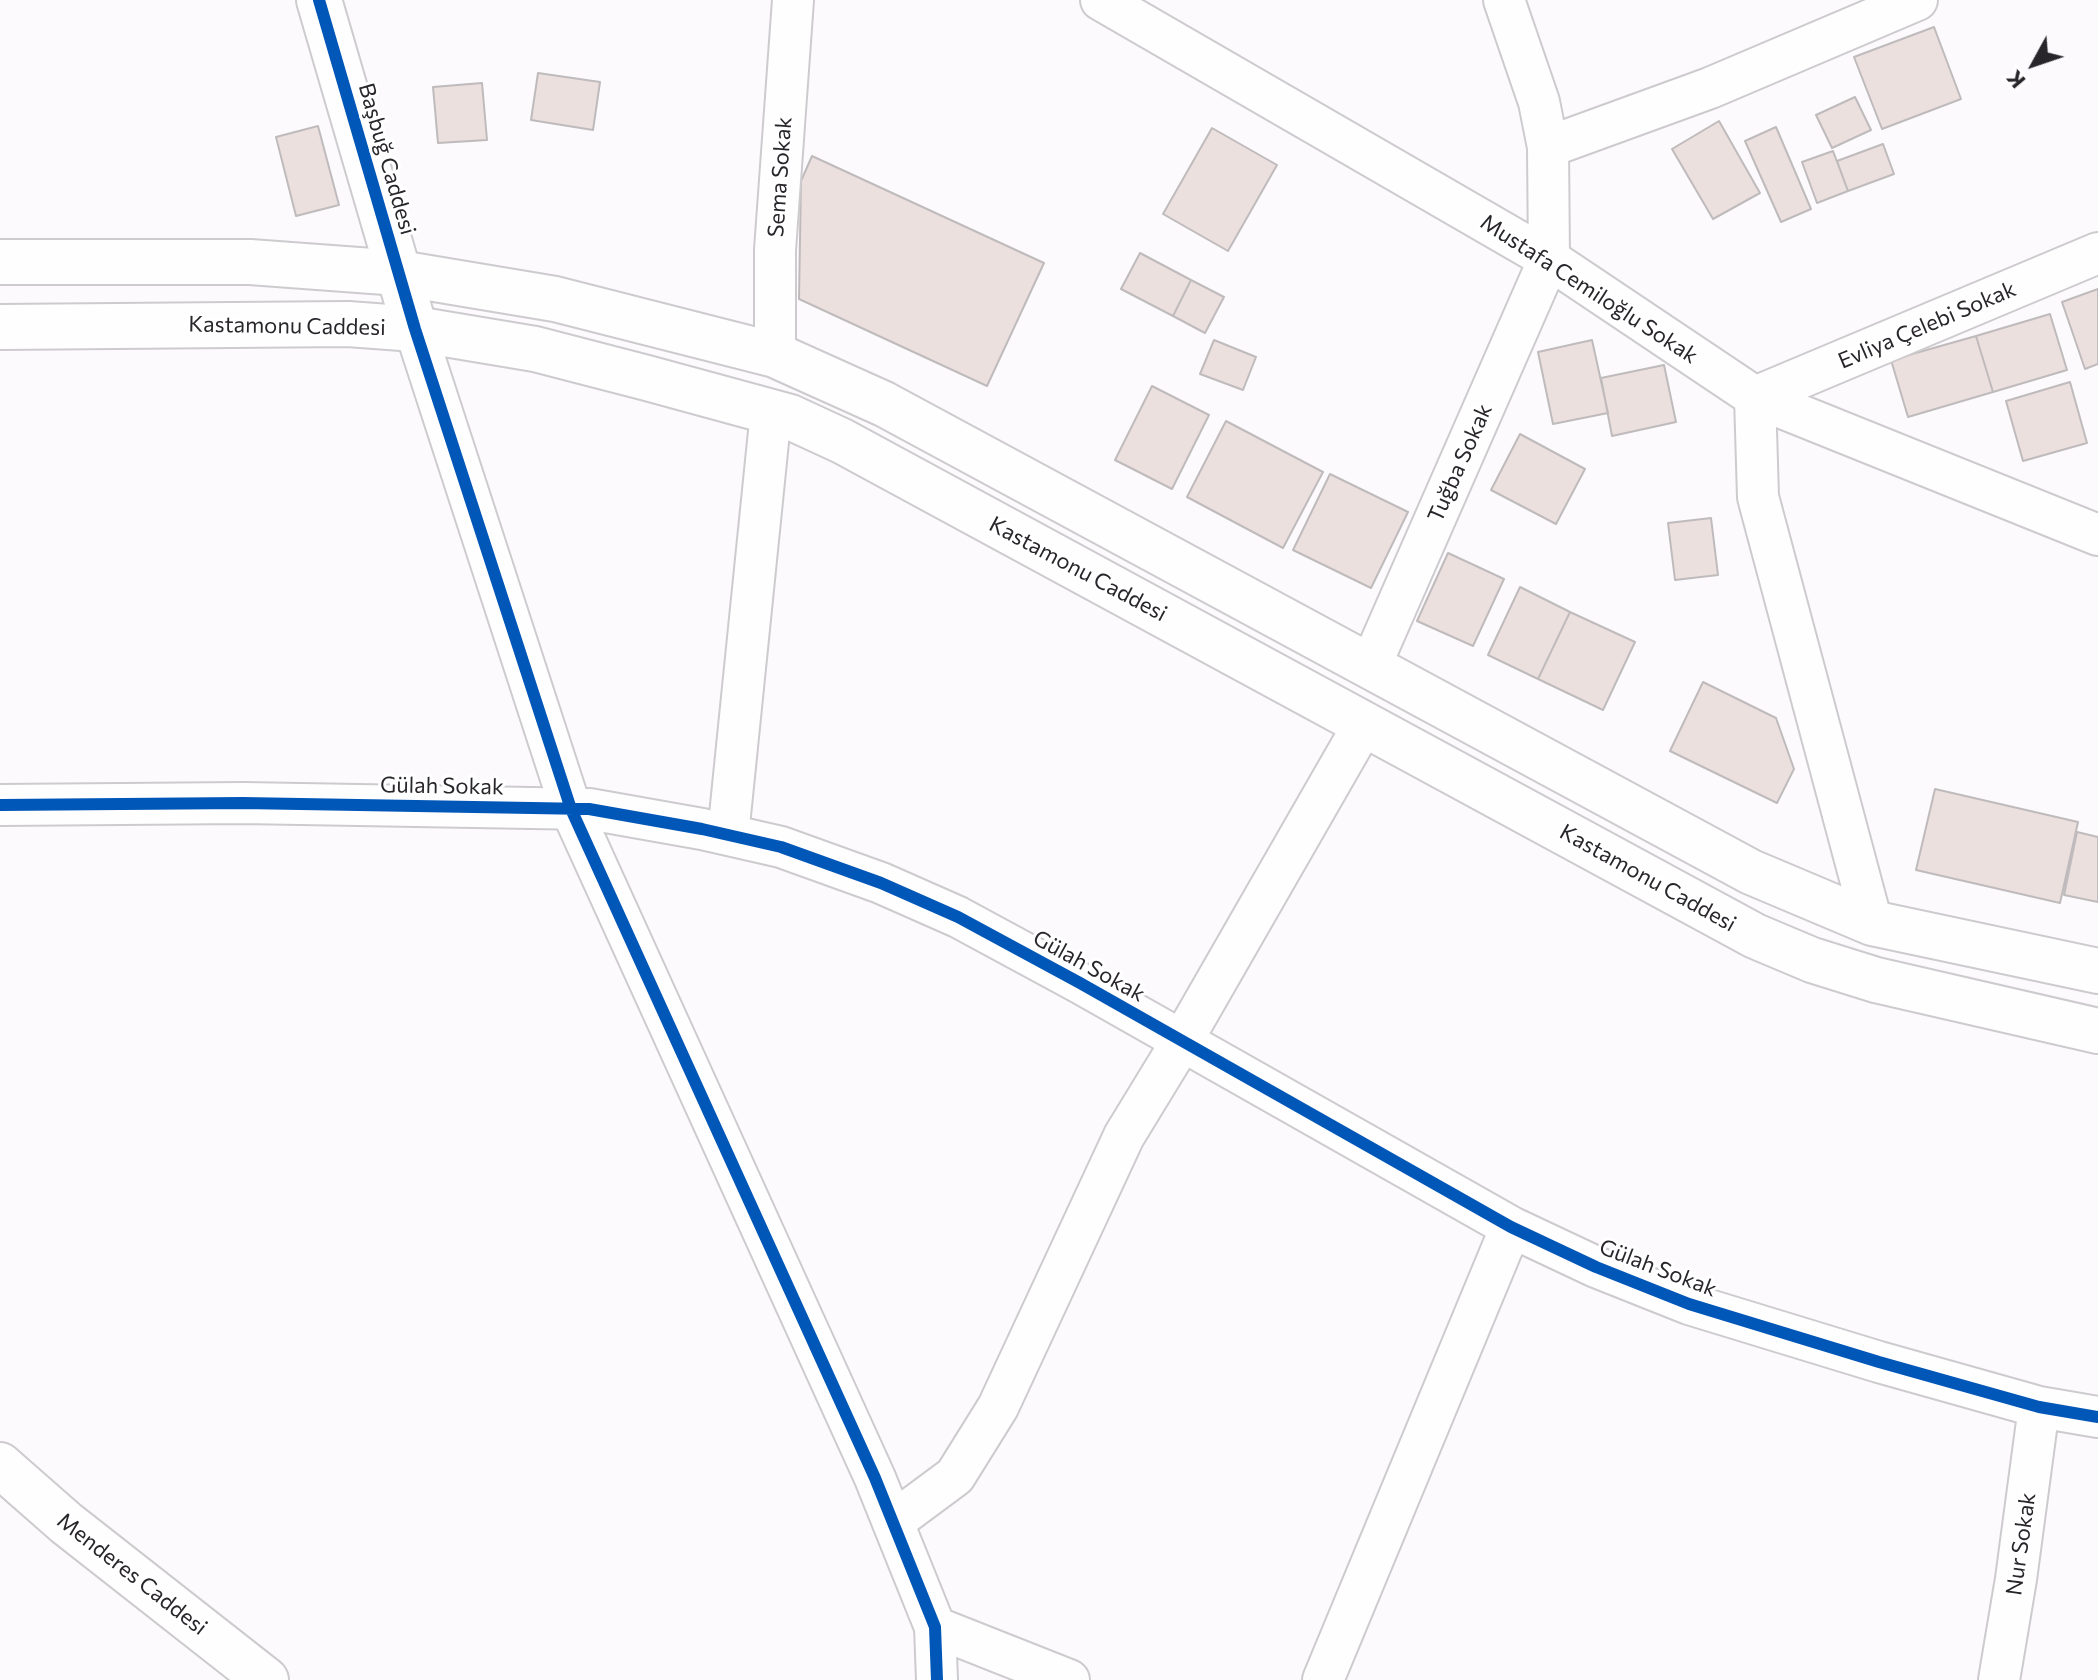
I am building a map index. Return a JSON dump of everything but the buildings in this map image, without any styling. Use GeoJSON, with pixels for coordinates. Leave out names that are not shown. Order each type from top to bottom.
{"type":"FeatureCollection","features":[{"type":"Feature","properties":{"kind":"main road","name":"Başbuğ Caddesi"},"geometry":{"type":"LineString","coordinates":[[319,0],[415,329]]}},
{"type":"Feature","properties":{"kind":"main road"},"geometry":{"type":"LineString","coordinates":[[0,262],[250,262],[399,273],[555,299],[775,355],[884,404],[1751,872],[1872,923],[2098,971]]}},
{"type":"Feature","properties":{"kind":"main road","name":"Kastamonu Caddesi"},"geometry":{"type":"LineString","coordinates":[[0,327],[348,324],[415,329],[535,349],[790,417],[842,441],[1755,936],[1812,960],[1876,980],[2098,1031]]}},
{"type":"Feature","properties":{"kind":"main road","name":"Menderes Caddesi"},"geometry":{"type":"LineString","coordinates":[[0,1465],[66,1523],[266,1680]]}},
{"type":"Feature","properties":{"kind":"street","name":"Sema Sokak"},"geometry":{"type":"LineString","coordinates":[[775,355],[775,250],[793,0]]}},
{"type":"Feature","properties":{"kind":"street","name":"Mustafa Cemiloğlu Sokak"},"geometry":{"type":"LineString","coordinates":[[1101,0],[1549,259],[1755,397],[2098,535]]}},
{"type":"Feature","properties":{"kind":"street"},"geometry":{"type":"LineString","coordinates":[[1504,0],[1539,102],[1548,147],[1549,259]]}},
{"type":"Feature","properties":{"kind":"street"},"geometry":{"type":"LineString","coordinates":[[1548,147],[1710,88],[1917,0]]}},
{"type":"Feature","properties":{"kind":"street","name":"Evliya Çelebi Sokak"},"geometry":{"type":"LineString","coordinates":[[1755,397],[2098,253]]}},
{"type":"Feature","properties":{"kind":"street","name":"Tuğba Sokak"},"geometry":{"type":"LineString","coordinates":[[1370,667],[1549,259]]}},
{"type":"Feature","properties":{"kind":"street"},"geometry":{"type":"LineString","coordinates":[[415,329],[571,809],[893,1522],[935,1627],[937,1680]]}},
{"type":"Feature","properties":{"kind":"street"},"geometry":{"type":"LineString","coordinates":[[1755,397],[1758,497],[1872,923]]}},
{"type":"Feature","properties":{"kind":"street"},"geometry":{"type":"LineString","coordinates":[[728,835],[771,412]]}},
{"type":"Feature","properties":{"kind":"street"},"geometry":{"type":"LineString","coordinates":[[893,1522],[955,1476],[998,1407],[1124,1136],[1364,724]]}},
{"type":"Feature","properties":{"kind":"street","name":"Gülah Sokak"},"geometry":{"type":"LineString","coordinates":[[0,805],[243,803],[589,809],[781,847],[881,883],[958,917],[1511,1227],[1596,1267],[1689,1304],[1879,1362],[2039,1407],[2098,1417]]}},
{"type":"Feature","properties":{"kind":"street"},"geometry":{"type":"LineString","coordinates":[[1323,1680],[1511,1227]]}},
{"type":"Feature","properties":{"kind":"street","name":"Nur Sokak"},"geometry":{"type":"LineString","coordinates":[[1999,1680],[2039,1407]]}},
{"type":"Feature","properties":{"kind":"street"},"geometry":{"type":"LineString","coordinates":[[935,1627],[1069,1680]]}},
{"type":"Feature","properties":{"kind":"cycle path"},"geometry":{"type":"LineString","coordinates":[[319,0],[415,329],[571,809],[875,1478],[935,1627],[937,1680]]}},
{"type":"Feature","properties":{"kind":"cycle path"},"geometry":{"type":"LineString","coordinates":[[0,805],[243,803],[589,809],[781,847],[881,883],[958,917],[1511,1227],[1596,1267],[1689,1304],[1879,1362],[2039,1407],[2098,1417]]}}]}
